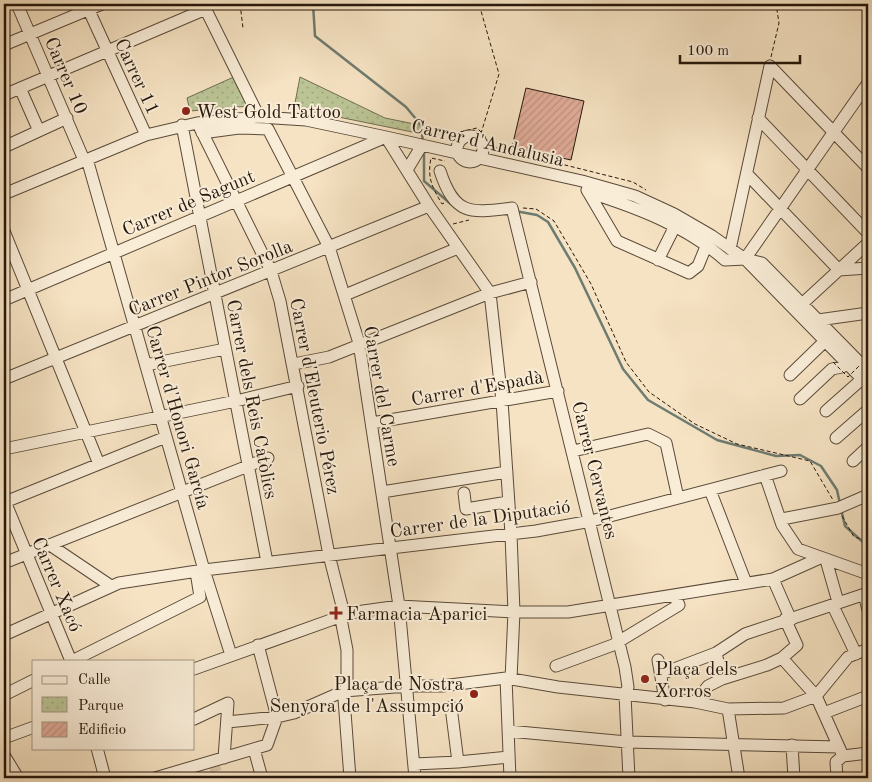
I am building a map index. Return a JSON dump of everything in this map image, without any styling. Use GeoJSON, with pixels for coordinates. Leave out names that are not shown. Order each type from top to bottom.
{"type":"FeatureCollection","features":[{"type":"Feature","properties":{"kind":"street","name":"Carrer 10"},"geometry":{"type":"LineString","coordinates":[[17,4],[66,118],[86,159]]}},
{"type":"Feature","properties":{"kind":"street"},"geometry":{"type":"LineString","coordinates":[[4,45],[87,7],[102,4]]}},
{"type":"Feature","properties":{"kind":"street"},"geometry":{"type":"LineString","coordinates":[[4,95],[108,51],[204,6],[259,117]]}},
{"type":"Feature","properties":{"kind":"street","name":"Carrer 11"},"geometry":{"type":"LineString","coordinates":[[87,7],[146,135]]}},
{"type":"Feature","properties":{"kind":"street"},"geometry":{"type":"LineString","coordinates":[[730,248],[770,66]]}},
{"type":"Feature","properties":{"kind":"street"},"geometry":{"type":"LineString","coordinates":[[770,66],[868,168]]}},
{"type":"Feature","properties":{"kind":"street"},"geometry":{"type":"LineString","coordinates":[[745,259],[868,84]]}},
{"type":"Feature","properties":{"kind":"street"},"geometry":{"type":"LineString","coordinates":[[20,88],[39,131]]}},
{"type":"Feature","properties":{"kind":"street","name":"Carrer d'Andalusia"},"geometry":{"type":"LineString","coordinates":[[200,128],[259,117],[306,120],[457,153]]}},
{"type":"Feature","properties":{"kind":"street"},"geometry":{"type":"LineString","coordinates":[[4,146],[66,118]]}},
{"type":"Feature","properties":{"kind":"street"},"geometry":{"type":"LineString","coordinates":[[758,118],[868,234]]}},
{"type":"Feature","properties":{"kind":"street"},"geometry":{"type":"LineString","coordinates":[[4,194],[146,135],[182,126],[200,128]]}},
{"type":"Feature","properties":{"kind":"street","name":"Carrer dels Reis Catòlics"},"geometry":{"type":"LineString","coordinates":[[182,126],[267,562]]}},
{"type":"Feature","properties":{"kind":"street","name":"Carrer del Carme"},"geometry":{"type":"LineString","coordinates":[[200,128],[268,129],[330,247],[359,343],[372,423],[399,606],[408,686],[415,778]]}},
{"type":"Feature","properties":{"kind":"street","name":"Carrer d'Eleuterio Pérez"},"geometry":{"type":"LineString","coordinates":[[200,128],[271,271],[280,300],[342,615],[347,650],[348,682],[344,691],[350,778]]}},
{"type":"Feature","properties":{"kind":"street"},"geometry":{"type":"LineString","coordinates":[[471,136],[479,140],[483,151],[480,158],[475,161],[466,162],[457,153],[458,144],[463,138],[471,136]]}},
{"type":"Feature","properties":{"kind":"street"},"geometry":{"type":"LineString","coordinates":[[386,137],[429,206],[490,293],[502,401],[511,534],[514,612],[508,678],[504,693],[510,778]]}},
{"type":"Feature","properties":{"kind":"street","name":"Carrer de Sagunt"},"geometry":{"type":"LineString","coordinates":[[4,300],[386,137]]}},
{"type":"Feature","properties":{"kind":"street"},"geometry":{"type":"LineString","coordinates":[[407,170],[422,145]]}},
{"type":"Feature","properties":{"kind":"street","name":"Carrer d'Andalusia"},"geometry":{"type":"LineString","coordinates":[[480,158],[582,181],[634,196],[666,211],[730,248],[745,259],[846,363],[865,372]]}},
{"type":"Feature","properties":{"kind":"street","name":"Carrer d'Honori García"},"geometry":{"type":"LineString","coordinates":[[86,159],[204,570],[231,655]]}},
{"type":"Feature","properties":{"kind":"street"},"geometry":{"type":"LineString","coordinates":[[440,171],[447,192],[461,207],[475,212],[512,208]]}},
{"type":"Feature","properties":{"kind":"street"},"geometry":{"type":"LineString","coordinates":[[746,174],[839,270]]}},
{"type":"Feature","properties":{"kind":"street","name":"Carrer d'Andalusia"},"geometry":{"type":"LineString","coordinates":[[582,181],[588,192],[634,206],[675,226],[707,244],[726,260],[745,259],[762,263],[818,320],[865,372]]}},
{"type":"Feature","properties":{"kind":"street"},"geometry":{"type":"LineString","coordinates":[[588,192],[617,241],[658,260],[689,273],[698,266],[707,244]]}},
{"type":"Feature","properties":{"kind":"street","name":"Carrer Pintor Sorolla"},"geometry":{"type":"LineString","coordinates":[[4,379],[429,206]]}},
{"type":"Feature","properties":{"kind":"street","name":"Carrer Cervantes"},"geometry":{"type":"LineString","coordinates":[[512,208],[612,605],[626,667],[628,687],[625,695]]}},
{"type":"Feature","properties":{"kind":"street"},"geometry":{"type":"LineString","coordinates":[[658,260],[675,226]]}},
{"type":"Feature","properties":{"kind":"street"},"geometry":{"type":"LineString","coordinates":[[4,231],[99,464]]}},
{"type":"Feature","properties":{"kind":"street"},"geometry":{"type":"LineString","coordinates":[[802,304],[868,243]]}},
{"type":"Feature","properties":{"kind":"street"},"geometry":{"type":"LineString","coordinates":[[344,295],[458,248]]}},
{"type":"Feature","properties":{"kind":"street"},"geometry":{"type":"LineString","coordinates":[[839,270],[868,268]]}},
{"type":"Feature","properties":{"kind":"street"},"geometry":{"type":"LineString","coordinates":[[294,364],[329,357],[359,343],[490,293],[531,282]]}},
{"type":"Feature","properties":{"kind":"street"},"geometry":{"type":"LineString","coordinates":[[818,320],[868,313]]}},
{"type":"Feature","properties":{"kind":"street"},"geometry":{"type":"LineString","coordinates":[[790,375],[825,341]]}},
{"type":"Feature","properties":{"kind":"street"},"geometry":{"type":"LineString","coordinates":[[146,365],[225,349]]}},
{"type":"Feature","properties":{"kind":"street"},"geometry":{"type":"LineString","coordinates":[[800,399],[832,369],[842,367],[846,363]]}},
{"type":"Feature","properties":{"kind":"street"},"geometry":{"type":"LineString","coordinates":[[826,411],[865,372]]}},
{"type":"Feature","properties":{"kind":"street"},"geometry":{"type":"LineString","coordinates":[[4,449],[236,401],[298,386]]}},
{"type":"Feature","properties":{"kind":"street","name":"Carrer d'Espadà"},"geometry":{"type":"LineString","coordinates":[[372,423],[558,391]]}},
{"type":"Feature","properties":{"kind":"street"},"geometry":{"type":"LineString","coordinates":[[836,438],[868,410]]}},
{"type":"Feature","properties":{"kind":"street"},"geometry":{"type":"LineString","coordinates":[[573,451],[648,434],[666,443],[678,498]]}},
{"type":"Feature","properties":{"kind":"street"},"geometry":{"type":"LineString","coordinates":[[4,500],[166,436]]}},
{"type":"Feature","properties":{"kind":"street"},"geometry":{"type":"LineString","coordinates":[[853,460],[868,447]]}},
{"type":"Feature","properties":{"kind":"street"},"geometry":{"type":"LineString","coordinates":[[4,563],[268,458]]}},
{"type":"Feature","properties":{"kind":"street","name":"Carrer de la Diputació"},"geometry":{"type":"LineString","coordinates":[[4,634],[119,583],[267,562],[511,534],[591,521],[781,471]]}},
{"type":"Feature","properties":{"kind":"street"},"geometry":{"type":"LineString","coordinates":[[382,492],[507,472]]}},
{"type":"Feature","properties":{"kind":"street"},"geometry":{"type":"LineString","coordinates":[[765,475],[782,518],[782,525],[798,548],[823,559],[868,574]]}},
{"type":"Feature","properties":{"kind":"street"},"geometry":{"type":"LineString","coordinates":[[710,490],[746,584]]}},
{"type":"Feature","properties":{"kind":"street"},"geometry":{"type":"LineString","coordinates":[[464,493],[466,509],[508,502]]}},
{"type":"Feature","properties":{"kind":"street"},"geometry":{"type":"LineString","coordinates":[[782,518],[838,508],[868,495]]}},
{"type":"Feature","properties":{"kind":"street","name":"Carrer Xacó"},"geometry":{"type":"LineString","coordinates":[[4,500],[8,517],[27,554],[71,660]]}},
{"type":"Feature","properties":{"kind":"street"},"geometry":{"type":"LineString","coordinates":[[50,545],[111,586]]}},
{"type":"Feature","properties":{"kind":"street"},"geometry":{"type":"LineString","coordinates":[[195,669],[342,615],[399,606],[514,612],[568,612],[773,579],[823,559]]}},
{"type":"Feature","properties":{"kind":"street"},"geometry":{"type":"LineString","coordinates":[[823,559],[835,604],[856,654]]}},
{"type":"Feature","properties":{"kind":"street"},"geometry":{"type":"LineString","coordinates":[[73,660],[200,596],[197,578],[204,570]]}},
{"type":"Feature","properties":{"kind":"street"},"geometry":{"type":"LineString","coordinates":[[694,702],[708,686],[722,679],[782,658],[797,645],[773,579]]}},
{"type":"Feature","properties":{"kind":"street"},"geometry":{"type":"LineString","coordinates":[[661,674],[716,652],[745,634],[866,594],[868,610]]}},
{"type":"Feature","properties":{"kind":"street"},"geometry":{"type":"LineString","coordinates":[[556,666],[620,641],[678,606],[674,595]]}},
{"type":"Feature","properties":{"kind":"street"},"geometry":{"type":"LineString","coordinates":[[155,778],[267,745],[277,717],[258,645]]}},
{"type":"Feature","properties":{"kind":"street"},"geometry":{"type":"LineString","coordinates":[[227,722],[294,714],[344,691],[408,686],[442,686],[508,678],[531,681],[558,688],[694,702],[728,709],[784,708],[816,696],[848,657],[868,650]]}},
{"type":"Feature","properties":{"kind":"street"},"geometry":{"type":"LineString","coordinates":[[716,652],[722,679]]}},
{"type":"Feature","properties":{"kind":"street"},"geometry":{"type":"LineString","coordinates":[[782,658],[816,696],[824,713],[841,751],[836,762],[837,778]]}},
{"type":"Feature","properties":{"kind":"street"},"geometry":{"type":"LineString","coordinates":[[658,660],[668,700]]}},
{"type":"Feature","properties":{"kind":"street"},"geometry":{"type":"LineString","coordinates":[[4,695],[32,681]]}},
{"type":"Feature","properties":{"kind":"street"},"geometry":{"type":"LineString","coordinates":[[625,695],[628,778]]}},
{"type":"Feature","properties":{"kind":"street"},"geometry":{"type":"LineString","coordinates":[[824,713],[868,696]]}},
{"type":"Feature","properties":{"kind":"street"},"geometry":{"type":"LineString","coordinates":[[195,718],[228,702],[224,758]]}},
{"type":"Feature","properties":{"kind":"street"},"geometry":{"type":"LineString","coordinates":[[451,707],[458,762]]}},
{"type":"Feature","properties":{"kind":"street"},"geometry":{"type":"LineString","coordinates":[[728,709],[735,743],[739,778]]}},
{"type":"Feature","properties":{"kind":"street"},"geometry":{"type":"LineString","coordinates":[[4,738],[32,727]]}},
{"type":"Feature","properties":{"kind":"street"},"geometry":{"type":"LineString","coordinates":[[508,732],[627,742],[792,745],[868,753]]}},
{"type":"Feature","properties":{"kind":"street"},"geometry":{"type":"LineString","coordinates":[[792,745],[794,778]]}},
{"type":"Feature","properties":{"kind":"street"},"geometry":{"type":"LineString","coordinates":[[254,749],[262,778]]}},
{"type":"Feature","properties":{"kind":"street"},"geometry":{"type":"LineString","coordinates":[[98,750],[105,778]]}},
{"type":"Feature","properties":{"kind":"street"},"geometry":{"type":"LineString","coordinates":[[4,755],[18,778]]}},
{"type":"Feature","properties":{"kind":"street"},"geometry":{"type":"LineString","coordinates":[[414,764],[458,762],[509,756]]}},
{"type":"Feature","properties":{"kind":"path"},"geometry":{"type":"LineString","coordinates":[[240,4],[243,28]]}},
{"type":"Feature","properties":{"kind":"path"},"geometry":{"type":"LineString","coordinates":[[479,140],[499,74],[480,5],[495,4]]}},
{"type":"Feature","properties":{"kind":"path"},"geometry":{"type":"LineString","coordinates":[[770,66],[779,23],[776,4]]}},
{"type":"Feature","properties":{"kind":"path"},"geometry":{"type":"LineString","coordinates":[[429,166],[428,173],[440,171]]}},
{"type":"Feature","properties":{"kind":"path"},"geometry":{"type":"LineString","coordinates":[[512,208],[536,209],[554,221],[591,284],[626,362],[649,392],[695,424],[737,444],[810,461],[854,537],[868,541]]}},
{"type":"Feature","properties":{"kind":"path"},"geometry":{"type":"LineString","coordinates":[[448,225],[484,216],[483,211]]}},
{"type":"Feature","properties":{"kind":"path"},"geometry":{"type":"LineString","coordinates":[[833,362],[848,377],[865,372]]}},
{"type":"Feature","properties":{"kind":"green space"},"geometry":{"type":"Polygon","coordinates":[[[236,76],[250,106],[190,111],[187,98],[236,76]]]}},
{"type":"Feature","properties":{"kind":"green space"},"geometry":{"type":"Polygon","coordinates":[[[300,77],[385,118],[439,129],[437,137],[294,108],[300,77]]]}},
{"type":"Feature","properties":{"kind":"building"},"geometry":{"type":"Polygon","coordinates":[[[526,88],[584,101],[571,160],[512,147],[526,88]]]}},
{"type":"Feature","properties":{"kind":"waterway"},"geometry":{"type":"LineString","coordinates":[[313,4],[315,36],[406,107],[421,125],[423,143]]}},
{"type":"Feature","properties":{"kind":"waterway"},"geometry":{"type":"LineString","coordinates":[[424,150],[424,181],[452,205]]}},
{"type":"Feature","properties":{"kind":"waterway"},"geometry":{"type":"LineString","coordinates":[[515,211],[537,215],[548,222],[575,268],[623,369],[648,400],[717,440],[776,456],[800,455],[821,466],[837,490],[840,504]]}},
{"type":"Feature","properties":{"kind":"waterway"},"geometry":{"type":"LineString","coordinates":[[841,509],[845,526],[864,543],[868,544]]}},
{"type":"Feature","properties":{"kind":"tunnel"},"geometry":{"type":"LineString","coordinates":[[213,761],[218,778]]}},
{"type":"Feature","properties":{"kind":"place","name":"West Gold Tattoo"},"geometry":{"type":"Point","coordinates":[186,111]}},
{"type":"Feature","properties":{"kind":"place","name":"Farmacia Aparici"},"geometry":{"type":"Point","coordinates":[336,613]}},
{"type":"Feature","properties":{"kind":"place","name":"Plaça dels Xorros"},"geometry":{"type":"Point","coordinates":[645,679]}},
{"type":"Feature","properties":{"kind":"place","name":"Plaça de Nostra Senyora de l'Assumpció"},"geometry":{"type":"Point","coordinates":[474,694]}}]}
